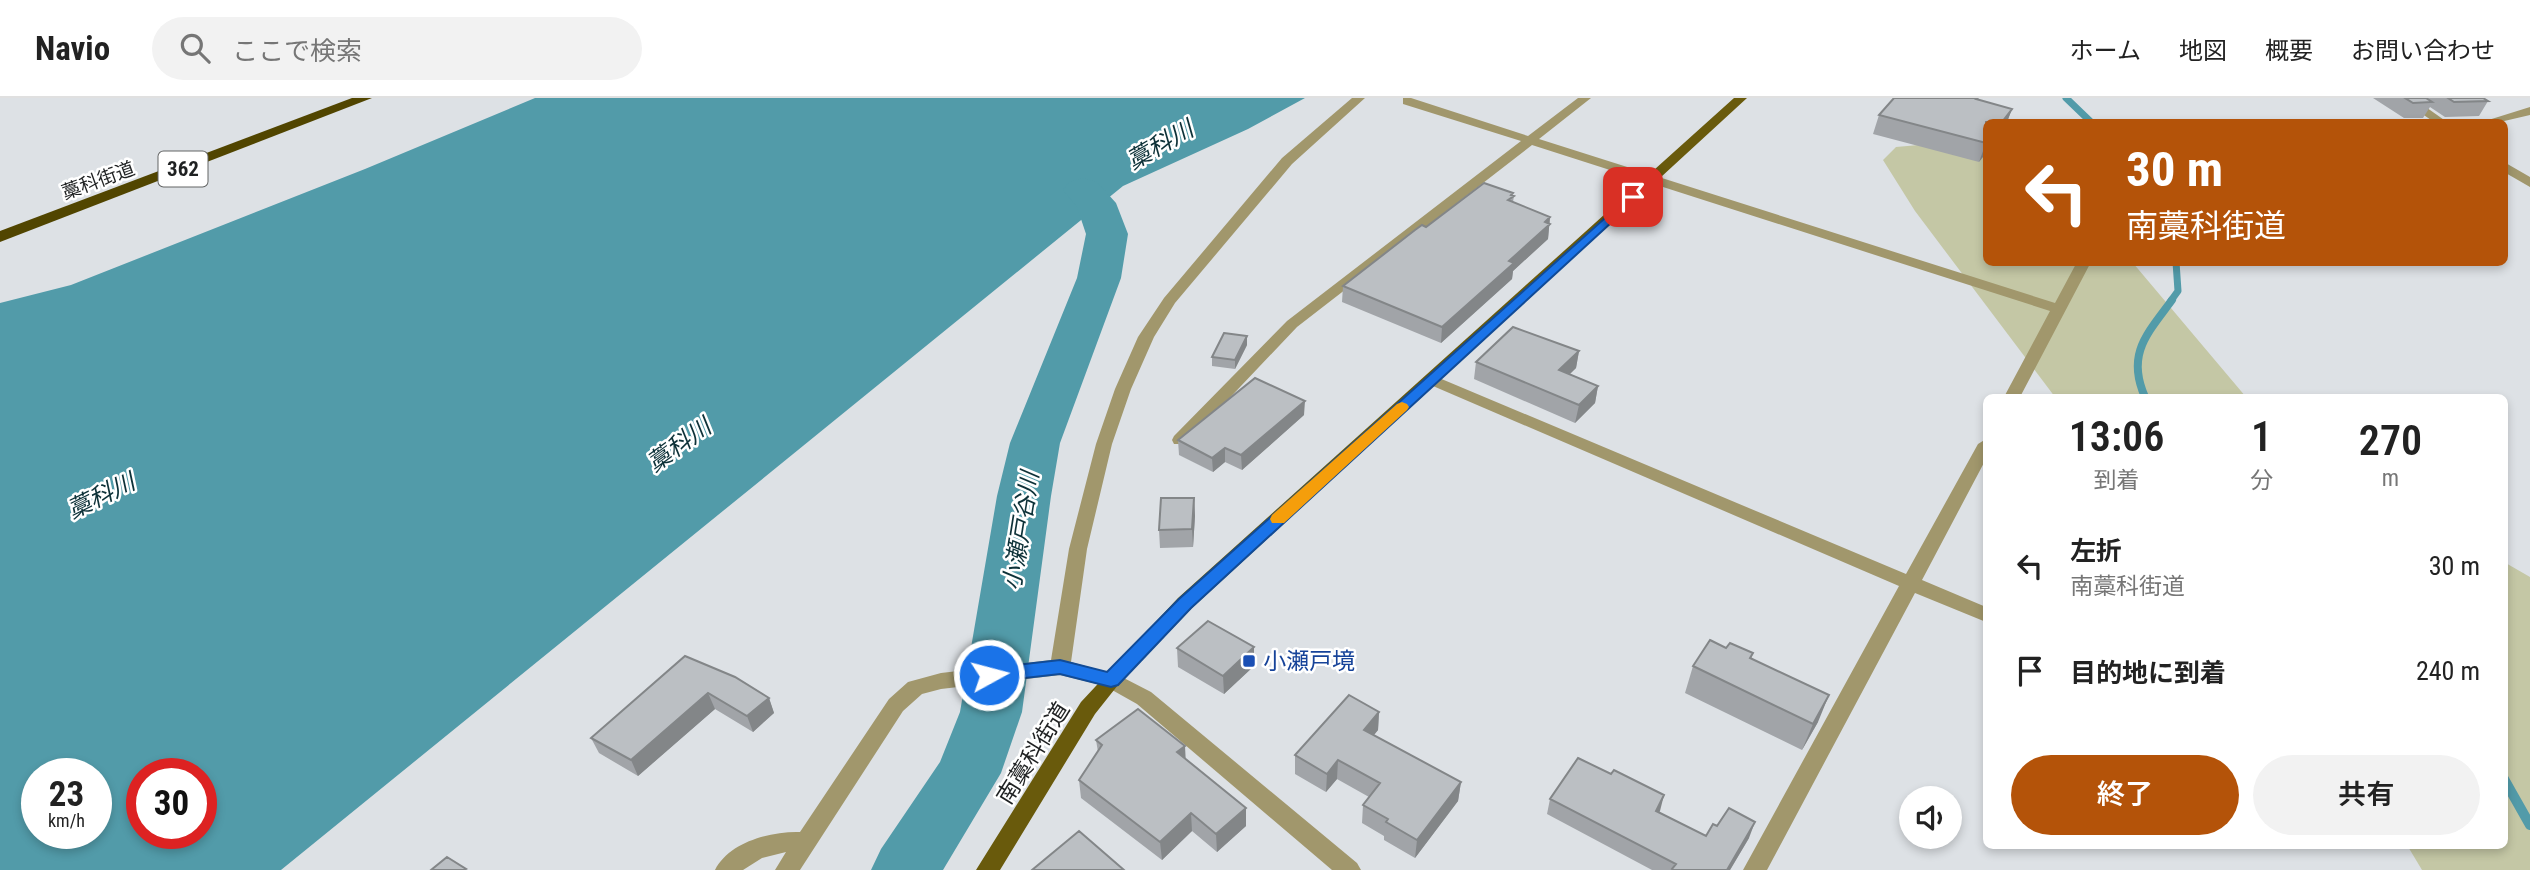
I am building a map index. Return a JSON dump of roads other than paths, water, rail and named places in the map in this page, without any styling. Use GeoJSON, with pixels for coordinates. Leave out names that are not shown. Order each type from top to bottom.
{"type":"FeatureCollection","features":[{"type":"Feature","properties":{"kind":"highway","name":"藁科街道"},"geometry":{"type":"LineString","coordinates":[[0,237],[365,98]]}},
{"type":"Feature","properties":{"kind":"main road","name":"南藁科街道"},"geometry":{"type":"LineString","coordinates":[[988,870],[1088,708],[1111,680],[1185,603],[1741,98]]}},
{"type":"Feature","properties":{"kind":"street"},"geometry":{"type":"LineString","coordinates":[[1060,667],[1078,549],[1104,444],[1123,389],[1146,337],[1169,300],[1287,161],[1359,98]]}},
{"type":"Feature","properties":{"kind":"street"},"geometry":{"type":"LineString","coordinates":[[1180,440],[1292,324],[1585,98]]}},
{"type":"Feature","properties":{"kind":"street"},"geometry":{"type":"LineString","coordinates":[[2405,98],[2436,119]]}},
{"type":"Feature","properties":{"kind":"street"},"geometry":{"type":"LineString","coordinates":[[1407,101],[2060,309]]}},
{"type":"Feature","properties":{"kind":"street"},"geometry":{"type":"LineString","coordinates":[[2499,119],[2530,111]]}},
{"type":"Feature","properties":{"kind":"street"},"geometry":{"type":"LineString","coordinates":[[2508,169],[2530,183]]}},
{"type":"Feature","properties":{"kind":"street"},"geometry":{"type":"LineString","coordinates":[[2014,394],[2082,266]]}},
{"type":"Feature","properties":{"kind":"street"},"geometry":{"type":"LineString","coordinates":[[1432,380],[1983,614]]}},
{"type":"Feature","properties":{"kind":"street"},"geometry":{"type":"LineString","coordinates":[[1755,870],[1983,449]]}},
{"type":"Feature","properties":{"kind":"street"},"geometry":{"type":"LineString","coordinates":[[787,870],[896,705],[915,688],[942,681],[1060,667],[1111,680],[1144,698],[1349,870]]}},
{"type":"Feature","properties":{"kind":"street"},"geometry":{"type":"LineString","coordinates":[[727,870],[759,846],[789,840],[807,842]]}},
{"type":"Feature","properties":{"kind":"water","name":"藁科川"},"geometry":{"type":"Polygon","coordinates":[[[535,98],[1305,98],[1248,129],[1123,186],[281,870],[0,870],[0,303],[71,285],[365,169],[535,98]]]}},
{"type":"Feature","properties":{"kind":"waterway"},"geometry":{"type":"LineString","coordinates":[[2066,98],[2088,119]]}},
{"type":"Feature","properties":{"kind":"waterway","name":"小瀬戸谷川"},"geometry":{"type":"LineString","coordinates":[[906,870],[968,773],[991,712],[1024,496],[1035,443],[1099,278],[1107,234],[1096,203],[1083,190]]}},
{"type":"Feature","properties":{"kind":"waterway"},"geometry":{"type":"LineString","coordinates":[[2170,302],[2178,291],[2176,266]]}},
{"type":"Feature","properties":{"kind":"waterway"},"geometry":{"type":"LineString","coordinates":[[2144,394],[2138,368],[2142,345],[2172,300]]}},
{"type":"Feature","properties":{"kind":"waterway"},"geometry":{"type":"LineString","coordinates":[[2508,786],[2530,825]]}},
{"type":"Feature","properties":{"kind":"place","name":"小瀬戸境"},"geometry":{"type":"Point","coordinates":[1249,661]}}]}
